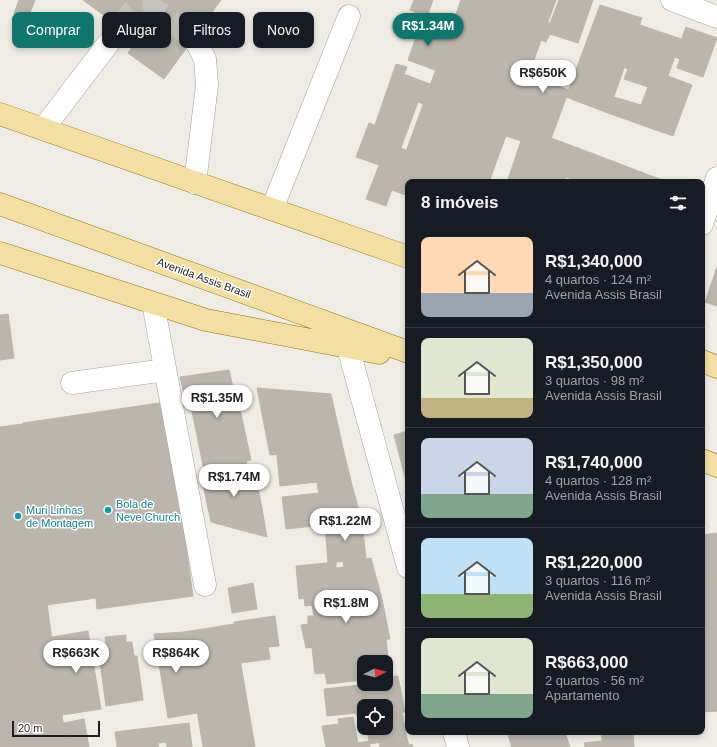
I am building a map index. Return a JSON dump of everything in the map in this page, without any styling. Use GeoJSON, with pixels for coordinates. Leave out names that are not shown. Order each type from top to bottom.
{"type":"FeatureCollection","features":[{"type":"Feature","properties":{"kind":"main road"},"geometry":{"type":"LineString","coordinates":[[0,114],[405,256]]}},
{"type":"Feature","properties":{"kind":"main road","name":"Avenida Assis Brasil"},"geometry":{"type":"LineString","coordinates":[[0,204],[405,351]]}},
{"type":"Feature","properties":{"kind":"main road"},"geometry":{"type":"LineString","coordinates":[[0,253],[206,320],[405,358]]}},
{"type":"Feature","properties":{"kind":"main road"},"geometry":{"type":"LineString","coordinates":[[705,362],[717,366]]}},
{"type":"Feature","properties":{"kind":"main road"},"geometry":{"type":"LineString","coordinates":[[705,461],[717,466]]}},
{"type":"Feature","properties":{"kind":"street"},"geometry":{"type":"LineString","coordinates":[[672,0],[717,17]]}},
{"type":"Feature","properties":{"kind":"street"},"geometry":{"type":"LineString","coordinates":[[272,209],[349,16]]}},
{"type":"Feature","properties":{"kind":"street"},"geometry":{"type":"LineString","coordinates":[[43,129],[105,48]]}},
{"type":"Feature","properties":{"kind":"street"},"geometry":{"type":"LineString","coordinates":[[195,182],[207,85],[205,59],[199,48]]}},
{"type":"Feature","properties":{"kind":"street"},"geometry":{"type":"LineString","coordinates":[[705,215],[717,178]]}},
{"type":"Feature","properties":{"kind":"street"},"geometry":{"type":"LineString","coordinates":[[154,303],[205,585]]}},
{"type":"Feature","properties":{"kind":"street"},"geometry":{"type":"LineString","coordinates":[[348,347],[405,556]]}},
{"type":"Feature","properties":{"kind":"street"},"geometry":{"type":"LineString","coordinates":[[72,383],[166,370]]}},
{"type":"Feature","properties":{"kind":"street"},"geometry":{"type":"LineString","coordinates":[[455,735],[458,747]]}},
{"type":"Feature","properties":{"kind":"building"},"geometry":{"type":"Polygon","coordinates":[[[19,0],[35,0],[30,12],[14,12],[19,0]]]}},
{"type":"Feature","properties":{"kind":"building"},"geometry":{"type":"Polygon","coordinates":[[[83,0],[221,0],[212,12],[179,12],[179,48],[186,48],[164,79],[128,53],[131,48],[171,48],[171,12],[102,12],[102,14],[83,0]]]}},
{"type":"Feature","properties":{"kind":"building"},"geometry":{"type":"Polygon","coordinates":[[[414,0],[433,0],[427,17],[410,10],[414,0]]]}},
{"type":"Feature","properties":{"kind":"building"},"geometry":{"type":"Polygon","coordinates":[[[461,0],[505,0],[441,179],[405,179],[405,195],[392,190],[461,0]]]}},
{"type":"Feature","properties":{"kind":"building"},"geometry":{"type":"Polygon","coordinates":[[[505,0],[556,0],[490,179],[441,179],[505,0]]]}},
{"type":"Feature","properties":{"kind":"building"},"geometry":{"type":"Polygon","coordinates":[[[559,0],[593,0],[578,43],[550,34],[546,42],[541,40],[548,23],[550,23],[559,0]]]}},
{"type":"Feature","properties":{"kind":"building"},"geometry":{"type":"Polygon","coordinates":[[[600,5],[642,18],[608,113],[566,97],[600,5]]]}},
{"type":"Feature","properties":{"kind":"building"},"geometry":{"type":"Polygon","coordinates":[[[421,23],[435,28],[434,32],[448,36],[435,70],[408,60],[421,23]]]}},
{"type":"Feature","properties":{"kind":"building"},"geometry":{"type":"Polygon","coordinates":[[[640,25],[681,39],[650,128],[608,113],[614,97],[641,105],[648,87],[624,79],[628,69],[625,68],[640,25]]]}},
{"type":"Feature","properties":{"kind":"building"},"geometry":{"type":"Polygon","coordinates":[[[686,27],[717,38],[703,77],[677,68],[680,59],[675,57],[686,27]]]}},
{"type":"Feature","properties":{"kind":"building"},"geometry":{"type":"Polygon","coordinates":[[[396,64],[407,67],[404,74],[430,84],[423,104],[418,102],[401,148],[406,150],[386,206],[366,199],[379,165],[356,157],[369,123],[375,125],[396,64]]]}},
{"type":"Feature","properties":{"kind":"building"},"geometry":{"type":"Polygon","coordinates":[[[532,64],[556,73],[552,84],[569,90],[558,120],[517,106],[532,64]]]}},
{"type":"Feature","properties":{"kind":"building"},"geometry":{"type":"Polygon","coordinates":[[[668,76],[692,85],[684,106],[661,98],[668,76]]]}},
{"type":"Feature","properties":{"kind":"building"},"geometry":{"type":"Polygon","coordinates":[[[661,98],[684,106],[673,136],[650,128],[661,98]]]}},
{"type":"Feature","properties":{"kind":"building"},"geometry":{"type":"Polygon","coordinates":[[[517,106],[558,120],[536,179],[508,179],[521,141],[506,136],[517,106]]]}},
{"type":"Feature","properties":{"kind":"building"},"geometry":{"type":"Polygon","coordinates":[[[551,138],[594,154],[584,179],[571,179],[566,177],[565,179],[536,179],[551,138]]]}},
{"type":"Feature","properties":{"kind":"building"},"geometry":{"type":"Polygon","coordinates":[[[594,154],[633,169],[629,179],[584,179],[594,154]]]}},
{"type":"Feature","properties":{"kind":"building"},"geometry":{"type":"Polygon","coordinates":[[[633,169],[660,179],[629,179],[633,169]]]}},
{"type":"Feature","properties":{"kind":"building"},"geometry":{"type":"Polygon","coordinates":[[[717,267],[717,306],[705,302],[717,267]]]}},
{"type":"Feature","properties":{"kind":"building"},"geometry":{"type":"Polygon","coordinates":[[[8,314],[14,358],[0,360],[0,315],[8,314]]]}},
{"type":"Feature","properties":{"kind":"building"},"geometry":{"type":"Polygon","coordinates":[[[229,370],[234,392],[236,391],[251,460],[204,470],[189,397],[185,398],[180,377],[229,370]]]}},
{"type":"Feature","properties":{"kind":"building"},"geometry":{"type":"Polygon","coordinates":[[[257,388],[331,394],[343,448],[270,455],[257,388]]]}},
{"type":"Feature","properties":{"kind":"building","name":"Bola de Neve Church"},"geometry":{"type":"Polygon","coordinates":[[[166,402],[193,596],[97,609],[96,598],[47,605],[23,423],[166,402]]]}},
{"type":"Feature","properties":{"kind":"building","name":"Muri Linhas de Montagem"},"geometry":{"type":"Polygon","coordinates":[[[23,424],[67,747],[0,747],[0,427],[23,424]]]}},
{"type":"Feature","properties":{"kind":"building"},"geometry":{"type":"Polygon","coordinates":[[[405,432],[405,477],[394,435],[405,432]]]}},
{"type":"Feature","properties":{"kind":"building"},"geometry":{"type":"Polygon","coordinates":[[[343,448],[352,485],[318,489],[317,482],[280,486],[277,455],[343,448]]]}},
{"type":"Feature","properties":{"kind":"building"},"geometry":{"type":"Polygon","coordinates":[[[246,461],[248,472],[259,492],[267,537],[211,522],[200,471],[246,461]]]}},
{"type":"Feature","properties":{"kind":"building"},"geometry":{"type":"Polygon","coordinates":[[[352,485],[362,521],[323,525],[322,520],[313,521],[314,526],[286,529],[282,497],[319,493],[318,489],[352,485]]]}},
{"type":"Feature","properties":{"kind":"building"},"geometry":{"type":"Polygon","coordinates":[[[362,521],[366,559],[328,563],[325,525],[362,521]]]}},
{"type":"Feature","properties":{"kind":"building"},"geometry":{"type":"Polygon","coordinates":[[[717,533],[717,580],[705,582],[705,535],[717,533]]]}},
{"type":"Feature","properties":{"kind":"building"},"geometry":{"type":"Polygon","coordinates":[[[371,558],[382,599],[348,602],[347,593],[324,595],[325,604],[305,606],[304,598],[299,599],[296,566],[336,562],[336,568],[344,567],[343,561],[371,558]]]}},
{"type":"Feature","properties":{"kind":"building"},"geometry":{"type":"Polygon","coordinates":[[[717,580],[717,711],[705,712],[705,582],[717,580]]]}},
{"type":"Feature","properties":{"kind":"building"},"geometry":{"type":"Polygon","coordinates":[[[253,583],[257,609],[232,613],[228,588],[253,583]]]}},
{"type":"Feature","properties":{"kind":"building"},"geometry":{"type":"Polygon","coordinates":[[[382,599],[390,639],[306,648],[301,625],[308,624],[308,616],[314,616],[312,605],[382,599]]]}},
{"type":"Feature","properties":{"kind":"building"},"geometry":{"type":"Polygon","coordinates":[[[275,616],[279,646],[268,647],[270,659],[241,663],[234,622],[275,616]]]}},
{"type":"Feature","properties":{"kind":"building"},"geometry":{"type":"Polygon","coordinates":[[[234,624],[255,747],[203,747],[184,632],[234,624]]]}},
{"type":"Feature","properties":{"kind":"building"},"geometry":{"type":"Polygon","coordinates":[[[88,631],[101,709],[62,715],[52,637],[88,631]]]}},
{"type":"Feature","properties":{"kind":"building"},"geometry":{"type":"Polygon","coordinates":[[[184,632],[197,713],[168,718],[154,634],[184,632]]]}},
{"type":"Feature","properties":{"kind":"building"},"geometry":{"type":"Polygon","coordinates":[[[126,635],[126,642],[132,642],[134,656],[137,656],[143,700],[106,706],[98,647],[106,645],[105,637],[126,635]]]}},
{"type":"Feature","properties":{"kind":"building"},"geometry":{"type":"Polygon","coordinates":[[[386,639],[388,655],[357,655],[357,681],[327,684],[325,673],[315,674],[312,648],[386,639]]]}},
{"type":"Feature","properties":{"kind":"building"},"geometry":{"type":"Polygon","coordinates":[[[393,676],[398,676],[405,712],[393,713],[393,699],[357,699],[357,717],[356,713],[327,716],[324,689],[357,685],[357,691],[393,691],[393,676]]]}},
{"type":"Feature","properties":{"kind":"building"},"geometry":{"type":"Polygon","coordinates":[[[402,712],[405,735],[407,739],[382,744],[382,742],[370,744],[368,735],[393,735],[393,713],[402,712]]]}},
{"type":"Feature","properties":{"kind":"building"},"geometry":{"type":"Polygon","coordinates":[[[353,717],[358,743],[369,741],[370,747],[326,747],[322,726],[339,724],[338,719],[353,717]]]}},
{"type":"Feature","properties":{"kind":"building"},"geometry":{"type":"Polygon","coordinates":[[[84,719],[89,747],[67,747],[64,723],[84,719]]]}},
{"type":"Feature","properties":{"kind":"building"},"geometry":{"type":"Polygon","coordinates":[[[189,723],[192,747],[167,747],[166,742],[158,743],[159,747],[117,747],[115,732],[189,723]]]}},
{"type":"Feature","properties":{"kind":"building"},"geometry":{"type":"Polygon","coordinates":[[[508,735],[566,735],[570,747],[512,747],[508,735]]]}},
{"type":"Feature","properties":{"kind":"building"},"geometry":{"type":"Polygon","coordinates":[[[601,735],[633,735],[634,747],[585,747],[584,743],[602,741],[601,735]]]}},
{"type":"Feature","properties":{"kind":"building"},"geometry":{"type":"Polygon","coordinates":[[[407,739],[409,745],[412,744],[413,747],[380,747],[379,742],[382,742],[382,744],[407,739]]]}},
{"type":"Feature","properties":{"kind":"tunnel"},"geometry":{"type":"LineString","coordinates":[[131,12],[136,8],[144,5],[150,6],[158,12]]}},
{"type":"Feature","properties":{"kind":"tunnel"},"geometry":{"type":"LineString","coordinates":[[171,21],[179,27]]}},
{"type":"Feature","properties":{"kind":"place","name":"Bola de Neve Church"},"geometry":{"type":"Point","coordinates":[108,510]}},
{"type":"Feature","properties":{"kind":"place","name":"Muri Linhas de Montagem"},"geometry":{"type":"Point","coordinates":[18,516]}}]}
